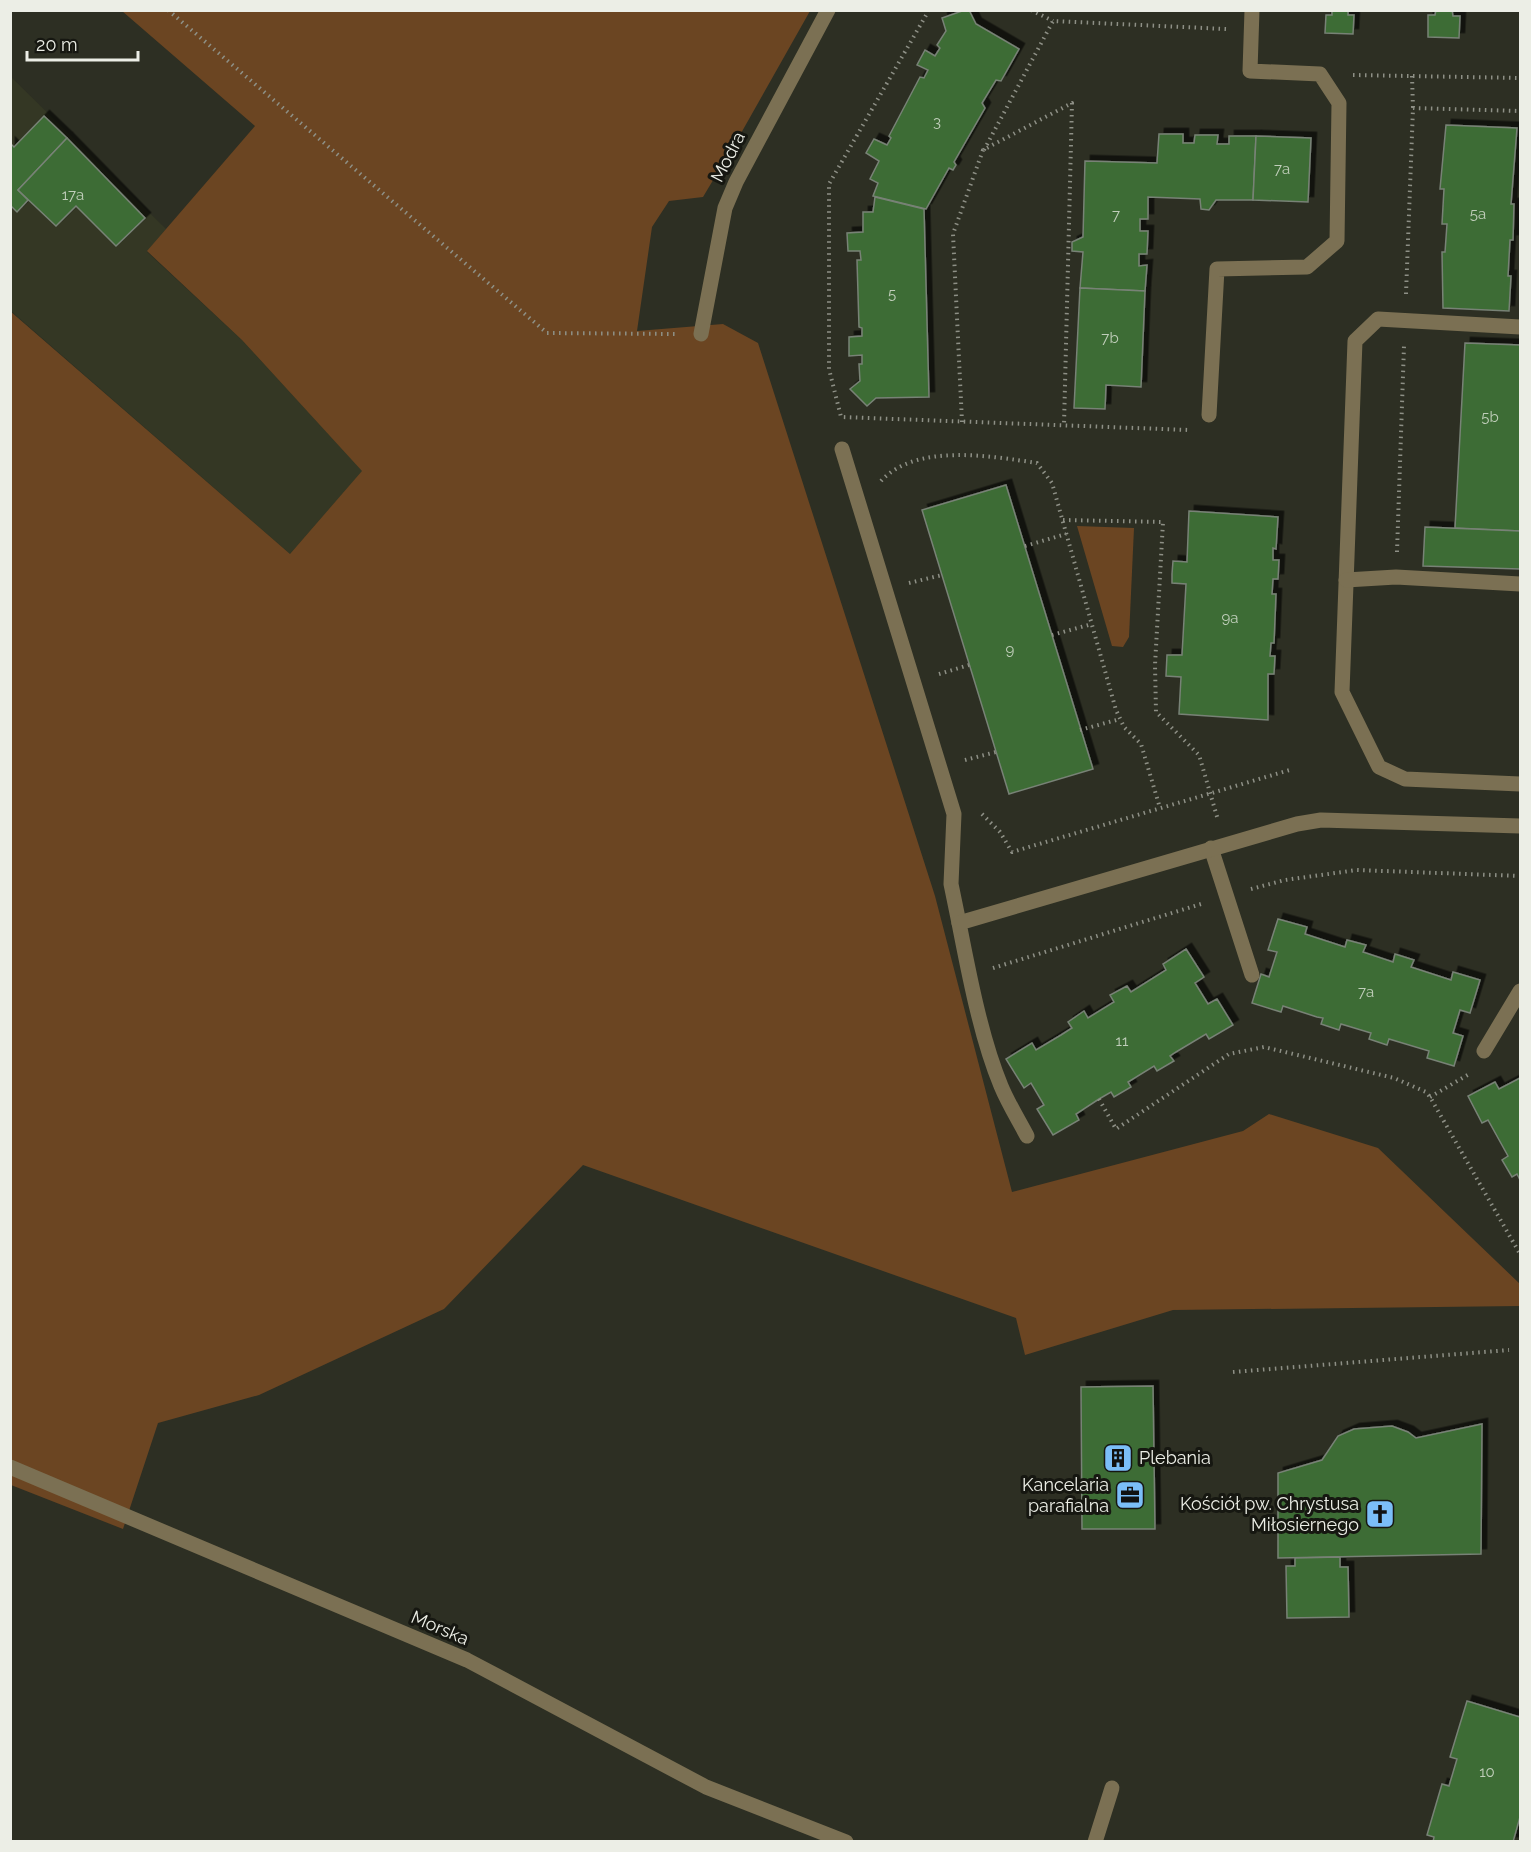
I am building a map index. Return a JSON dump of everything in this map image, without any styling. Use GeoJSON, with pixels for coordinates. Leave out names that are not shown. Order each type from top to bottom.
{"type":"FeatureCollection","features":[{"type":"Feature","properties":{"kind":"street","name":"Modra"},"geometry":{"type":"LineString","coordinates":[[701,334],[725,208],[736,182],[828,10]]}},
{"type":"Feature","properties":{"kind":"street"},"geometry":{"type":"LineString","coordinates":[[1209,414],[1216,269],[1307,267],[1336,241],[1340,104],[1320,74],[1250,71],[1252,10]]}},
{"type":"Feature","properties":{"kind":"street"},"geometry":{"type":"LineString","coordinates":[[1521,327],[1378,319],[1355,341],[1342,693],[1379,767],[1405,779],[1521,784]]}},
{"type":"Feature","properties":{"kind":"street"},"geometry":{"type":"LineString","coordinates":[[842,449],[954,814],[951,884],[969,976],[994,1067],[1001,1086],[1027,1136]]}},
{"type":"Feature","properties":{"kind":"street"},"geometry":{"type":"LineString","coordinates":[[1346,580],[1396,577],[1521,584]]}},
{"type":"Feature","properties":{"kind":"street"},"geometry":{"type":"LineString","coordinates":[[959,923],[1219,846],[1321,820],[1521,826]]}},
{"type":"Feature","properties":{"kind":"street"},"geometry":{"type":"LineString","coordinates":[[1219,846],[1252,975]]}},
{"type":"Feature","properties":{"kind":"street"},"geometry":{"type":"LineString","coordinates":[[1484,1051],[1521,991]]}},
{"type":"Feature","properties":{"kind":"street","name":"Morska"},"geometry":{"type":"LineString","coordinates":[[10,1467],[467,1660],[706,1787],[846,1842]]}},
{"type":"Feature","properties":{"kind":"street"},"geometry":{"type":"LineString","coordinates":[[1095,1842],[1112,1788]]}},
{"type":"Feature","properties":{"kind":"path"},"geometry":{"type":"LineString","coordinates":[[168,10],[547,333],[701,334]]}},
{"type":"Feature","properties":{"kind":"path"},"geometry":{"type":"LineString","coordinates":[[929,10],[830,184],[830,369],[841,417],[1207,431],[1209,414]]}},
{"type":"Feature","properties":{"kind":"path"},"geometry":{"type":"LineString","coordinates":[[1030,10],[1053,21],[1251,30]]}},
{"type":"Feature","properties":{"kind":"path"},"geometry":{"type":"LineString","coordinates":[[962,422],[953,234],[983,150],[1053,21]]}},
{"type":"Feature","properties":{"kind":"path"},"geometry":{"type":"LineString","coordinates":[[1320,74],[1521,78]]}},
{"type":"Feature","properties":{"kind":"path"},"geometry":{"type":"LineString","coordinates":[[1412,76],[1413,108]]}},
{"type":"Feature","properties":{"kind":"path"},"geometry":{"type":"LineString","coordinates":[[983,150],[1072,104],[1064,425]]}},
{"type":"Feature","properties":{"kind":"path"},"geometry":{"type":"LineString","coordinates":[[877,485],[890,471],[930,455],[1036,463],[1052,483],[1120,719],[1124,727],[1141,744],[1160,808]]}},
{"type":"Feature","properties":{"kind":"path"},"geometry":{"type":"LineString","coordinates":[[1063,520],[1163,522],[1155,665],[1156,712],[1199,755],[1219,846]]}},
{"type":"Feature","properties":{"kind":"path"},"geometry":{"type":"LineString","coordinates":[[1025,546],[1066,534]]}},
{"type":"Feature","properties":{"kind":"path"},"geometry":{"type":"LineString","coordinates":[[903,585],[942,575]]}},
{"type":"Feature","properties":{"kind":"path"},"geometry":{"type":"LineString","coordinates":[[1052,635],[1092,624]]}},
{"type":"Feature","properties":{"kind":"path"},"geometry":{"type":"LineString","coordinates":[[930,676],[969,664]]}},
{"type":"Feature","properties":{"kind":"path"},"geometry":{"type":"LineString","coordinates":[[1080,730],[1120,719]]}},
{"type":"Feature","properties":{"kind":"path"},"geometry":{"type":"LineString","coordinates":[[956,763],[996,752]]}},
{"type":"Feature","properties":{"kind":"path"},"geometry":{"type":"LineString","coordinates":[[974,809],[1000,832],[1012,852],[1293,769]]}},
{"type":"Feature","properties":{"kind":"path"},"geometry":{"type":"LineString","coordinates":[[1099,1099],[1116,1129],[1229,1054],[1264,1047],[1394,1078],[1426,1092],[1430,1097],[1521,1254]]}},
{"type":"Feature","properties":{"kind":"path"},"geometry":{"type":"LineString","coordinates":[[1430,1097],[1471,1073],[1484,1051]]}},
{"type":"Feature","properties":{"kind":"path"},"geometry":{"type":"LineString","coordinates":[[1233,1372],[1509,1350]]}},
{"type":"Feature","properties":{"kind":"shaded area"},"geometry":{"type":"Polygon","coordinates":[[[122,11],[810,11],[703,197],[669,201],[652,227],[637,331],[723,324],[758,343],[935,896],[1012,1192],[1243,1131],[1269,1114],[1378,1148],[1520,1284],[1520,1306],[1173,1310],[1025,1355],[1016,1318],[583,1165],[444,1309],[259,1395],[158,1423],[123,1529],[11,1485],[10,311],[290,554],[362,471],[242,340],[147,251],[255,126],[122,11]]]}},
{"type":"Feature","properties":{"kind":"shaded area"},"geometry":{"type":"Polygon","coordinates":[[[10,76],[166,229],[147,252],[242,340],[363,471],[290,554],[11,311],[10,76]]]}},
{"type":"Feature","properties":{"kind":"shaded area"},"geometry":{"type":"Polygon","coordinates":[[[1077,526],[1134,528],[1129,637],[1123,647],[1112,646],[1077,526]]]}},
{"type":"Feature","properties":{"kind":"building"},"geometry":{"type":"Polygon","coordinates":[[[969,10],[976,24],[1019,49],[1001,81],[996,80],[982,103],[985,108],[954,162],[956,165],[953,170],[949,168],[926,209],[873,196],[878,183],[870,179],[879,161],[866,153],[874,139],[887,145],[891,138],[889,136],[920,77],[924,78],[928,70],[917,65],[925,50],[935,56],[940,48],[937,45],[946,31],[942,18],[969,10]]]}},
{"type":"Feature","properties":{"kind":"building"},"geometry":{"type":"Polygon","coordinates":[[[1332,10],[1348,10],[1348,15],[1354,15],[1353,34],[1325,33],[1326,15],[1332,15],[1332,10]]]}},
{"type":"Feature","properties":{"kind":"building"},"geometry":{"type":"Polygon","coordinates":[[[1436,10],[1452,10],[1453,16],[1460,16],[1459,38],[1428,37],[1428,15],[1435,15],[1436,10]]]}},
{"type":"Feature","properties":{"kind":"building"},"geometry":{"type":"Polygon","coordinates":[[[44,116],[67,138],[18,190],[28,200],[17,212],[10,205],[10,143],[14,147],[44,116]]]}},
{"type":"Feature","properties":{"kind":"building"},"geometry":{"type":"Polygon","coordinates":[[[1446,125],[1517,128],[1511,204],[1514,204],[1513,240],[1510,240],[1508,276],[1511,276],[1509,311],[1443,308],[1442,252],[1445,252],[1447,224],[1442,224],[1444,189],[1440,189],[1446,125]]]}},
{"type":"Feature","properties":{"kind":"building"},"geometry":{"type":"Polygon","coordinates":[[[1159,134],[1183,134],[1183,143],[1194,143],[1195,135],[1218,135],[1217,144],[1229,144],[1229,136],[1256,136],[1253,200],[1216,200],[1209,210],[1201,209],[1200,199],[1148,197],[1148,219],[1140,219],[1140,231],[1148,231],[1147,254],[1139,254],[1139,266],[1147,265],[1145,291],[1080,288],[1083,252],[1072,251],[1072,242],[1083,237],[1085,161],[1157,163],[1159,134]]]}},
{"type":"Feature","properties":{"kind":"building"},"geometry":{"type":"Polygon","coordinates":[[[1256,136],[1311,138],[1308,202],[1253,200],[1256,136]]]}},
{"type":"Feature","properties":{"kind":"building"},"geometry":{"type":"Polygon","coordinates":[[[67,138],[145,218],[116,246],[76,206],[56,226],[18,190],[67,138]]]}},
{"type":"Feature","properties":{"kind":"building"},"geometry":{"type":"Polygon","coordinates":[[[875,197],[924,209],[929,397],[876,398],[867,406],[850,389],[860,381],[859,364],[862,364],[862,355],[849,356],[849,337],[862,336],[862,328],[859,327],[857,260],[861,260],[860,251],[848,251],[847,233],[863,232],[863,212],[873,212],[875,197]]]}},
{"type":"Feature","properties":{"kind":"building"},"geometry":{"type":"Polygon","coordinates":[[[1080,288],[1145,291],[1141,387],[1106,385],[1105,409],[1074,408],[1080,288]]]}},
{"type":"Feature","properties":{"kind":"building"},"geometry":{"type":"Polygon","coordinates":[[[1465,343],[1520,345],[1520,531],[1455,528],[1465,343]]]}},
{"type":"Feature","properties":{"kind":"building"},"geometry":{"type":"Polygon","coordinates":[[[1006,485],[1093,769],[1009,794],[922,510],[1006,485]]]}},
{"type":"Feature","properties":{"kind":"building"},"geometry":{"type":"Polygon","coordinates":[[[1189,511],[1278,517],[1273,560],[1279,560],[1278,579],[1273,579],[1272,594],[1276,594],[1274,643],[1271,643],[1270,656],[1275,656],[1274,674],[1268,674],[1268,720],[1179,714],[1181,677],[1166,676],[1167,655],[1182,655],[1186,584],[1172,583],[1172,574],[1173,561],[1187,562],[1189,511]]]}},
{"type":"Feature","properties":{"kind":"building"},"geometry":{"type":"Polygon","coordinates":[[[1425,527],[1520,531],[1520,569],[1423,566],[1425,527]]]}},
{"type":"Feature","properties":{"kind":"building"},"geometry":{"type":"Polygon","coordinates":[[[1278,919],[1307,927],[1305,934],[1345,947],[1347,940],[1366,945],[1363,952],[1393,962],[1395,954],[1414,960],[1411,967],[1451,980],[1453,972],[1480,980],[1470,1013],[1460,1010],[1453,1033],[1463,1036],[1454,1066],[1427,1058],[1429,1051],[1389,1039],[1387,1045],[1369,1039],[1371,1033],[1341,1024],[1339,1030],[1321,1024],[1323,1018],[1283,1006],[1281,1012],[1252,1003],[1261,974],[1269,977],[1277,952],[1268,950],[1278,919]]]}},
{"type":"Feature","properties":{"kind":"building"},"geometry":{"type":"Polygon","coordinates":[[[1186,949],[1204,977],[1195,983],[1208,1004],[1217,999],[1233,1025],[1209,1039],[1206,1034],[1176,1052],[1170,1056],[1174,1061],[1157,1071],[1154,1066],[1128,1082],[1131,1087],[1114,1097],[1111,1092],[1099,1099],[1076,1114],[1079,1120],[1053,1135],[1037,1109],[1044,1105],[1031,1083],[1024,1088],[1006,1059],[1032,1043],[1036,1050],[1061,1035],[1072,1028],[1068,1022],[1084,1011],[1088,1018],[1114,1002],[1110,995],[1127,986],[1131,992],[1166,970],[1163,964],[1186,949]]]}},
{"type":"Feature","properties":{"kind":"building"},"geometry":{"type":"Polygon","coordinates":[[[1520,1078],[1520,1180],[1517,1174],[1512,1177],[1502,1160],[1508,1156],[1488,1120],[1482,1123],[1468,1096],[1495,1082],[1499,1089],[1520,1078]]]}},
{"type":"Feature","properties":{"kind":"building","name":"Plebania"},"geometry":{"type":"Polygon","coordinates":[[[1153,1386],[1155,1529],[1082,1529],[1081,1387],[1153,1386]]]}},
{"type":"Feature","properties":{"kind":"building","name":"Kościół pw. Chrystusa Miłosiernego"},"geometry":{"type":"Polygon","coordinates":[[[1482,1424],[1481,1554],[1278,1558],[1278,1473],[1322,1460],[1338,1436],[1354,1429],[1392,1426],[1416,1438],[1482,1424]]]}},
{"type":"Feature","properties":{"kind":"building"},"geometry":{"type":"Polygon","coordinates":[[[1340,1557],[1340,1567],[1348,1567],[1349,1617],[1287,1618],[1286,1566],[1295,1566],[1295,1558],[1340,1557]]]}},
{"type":"Feature","properties":{"kind":"building"},"geometry":{"type":"Polygon","coordinates":[[[1467,1701],[1520,1717],[1520,1817],[1513,1842],[1433,1842],[1434,1837],[1427,1835],[1442,1784],[1449,1786],[1457,1759],[1450,1757],[1467,1701]]]}},
{"type":"Feature","properties":{"kind":"place","name":"Plebania"},"geometry":{"type":"Point","coordinates":[1118,1458]}},
{"type":"Feature","properties":{"kind":"place","name":"Kancelaria parafialna"},"geometry":{"type":"Point","coordinates":[1130,1495]}},
{"type":"Feature","properties":{"kind":"place","name":"Kościół pw. Chrystusa Miłosiernego"},"geometry":{"type":"Point","coordinates":[1380,1514]}}]}
